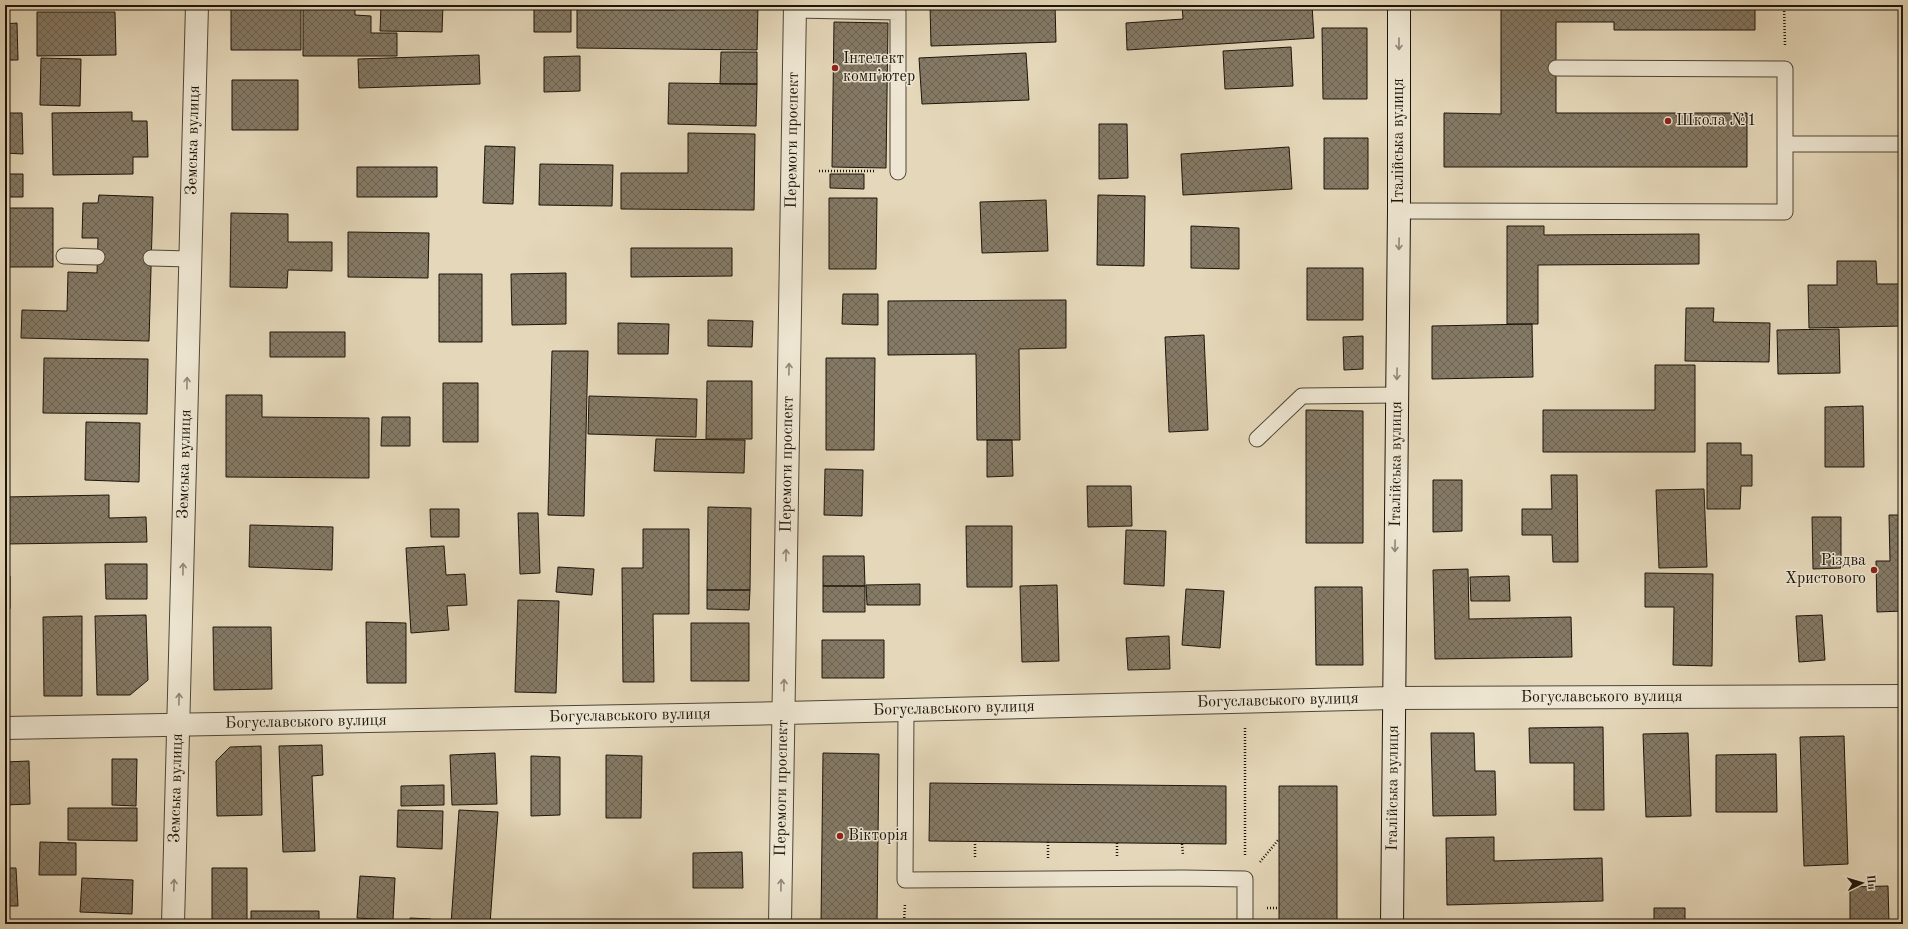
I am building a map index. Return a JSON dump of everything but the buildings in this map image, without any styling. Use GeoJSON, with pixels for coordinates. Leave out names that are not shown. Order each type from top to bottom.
{"type":"FeatureCollection","features":[{"type":"Feature","properties":{"kind":"street","name":"Земська вулиця"},"geometry":{"type":"LineString","coordinates":[[173,924],[196,5]]}},
{"type":"Feature","properties":{"kind":"street","name":"Італійська вулиця"},"geometry":{"type":"LineString","coordinates":[[1392,924],[1399,211],[1399,5]]}},
{"type":"Feature","properties":{"kind":"street","name":"Перемоги проспект"},"geometry":{"type":"LineString","coordinates":[[780,924],[795,8]]}},
{"type":"Feature","properties":{"kind":"street","name":"Богуславського вулиця"},"geometry":{"type":"LineString","coordinates":[[5,728],[784,713],[1394,698],[1903,696]]}},
{"type":"Feature","properties":{"kind":"lane"},"geometry":{"type":"LineString","coordinates":[[795,8],[898,12],[898,172]]}},
{"type":"Feature","properties":{"kind":"lane"},"geometry":{"type":"LineString","coordinates":[[1399,211],[1785,212],[1785,69],[1556,68]]}},
{"type":"Feature","properties":{"kind":"lane"},"geometry":{"type":"LineString","coordinates":[[1785,144],[1903,144]]}},
{"type":"Feature","properties":{"kind":"lane"},"geometry":{"type":"LineString","coordinates":[[64,256],[97,257]]}},
{"type":"Feature","properties":{"kind":"lane"},"geometry":{"type":"LineString","coordinates":[[151,258],[190,259]]}},
{"type":"Feature","properties":{"kind":"lane"},"geometry":{"type":"LineString","coordinates":[[1257,439],[1302,396],[1397,395]]}},
{"type":"Feature","properties":{"kind":"lane"},"geometry":{"type":"LineString","coordinates":[[906,710],[905,880],[1245,879],[1245,924]]}},
{"type":"Feature","properties":{"kind":"path"},"geometry":{"type":"LineString","coordinates":[[1784,5],[1785,69]]}},
{"type":"Feature","properties":{"kind":"path"},"geometry":{"type":"LineString","coordinates":[[792,170],[898,172]]}},
{"type":"Feature","properties":{"kind":"path"},"geometry":{"type":"LineString","coordinates":[[1245,702],[1245,879]]}},
{"type":"Feature","properties":{"kind":"path"},"geometry":{"type":"LineString","coordinates":[[1245,879],[1279,839]]}},
{"type":"Feature","properties":{"kind":"place","name":"Інтелект комп’ютер"},"geometry":{"type":"Point","coordinates":[835,68]}},
{"type":"Feature","properties":{"kind":"place","name":"Школа №1"},"geometry":{"type":"Point","coordinates":[1668,121]}},
{"type":"Feature","properties":{"kind":"place","name":"Різдва Христового"},"geometry":{"type":"Point","coordinates":[1874,570]}},
{"type":"Feature","properties":{"kind":"place","name":"Вікторія"},"geometry":{"type":"Point","coordinates":[840,836]}}]}
